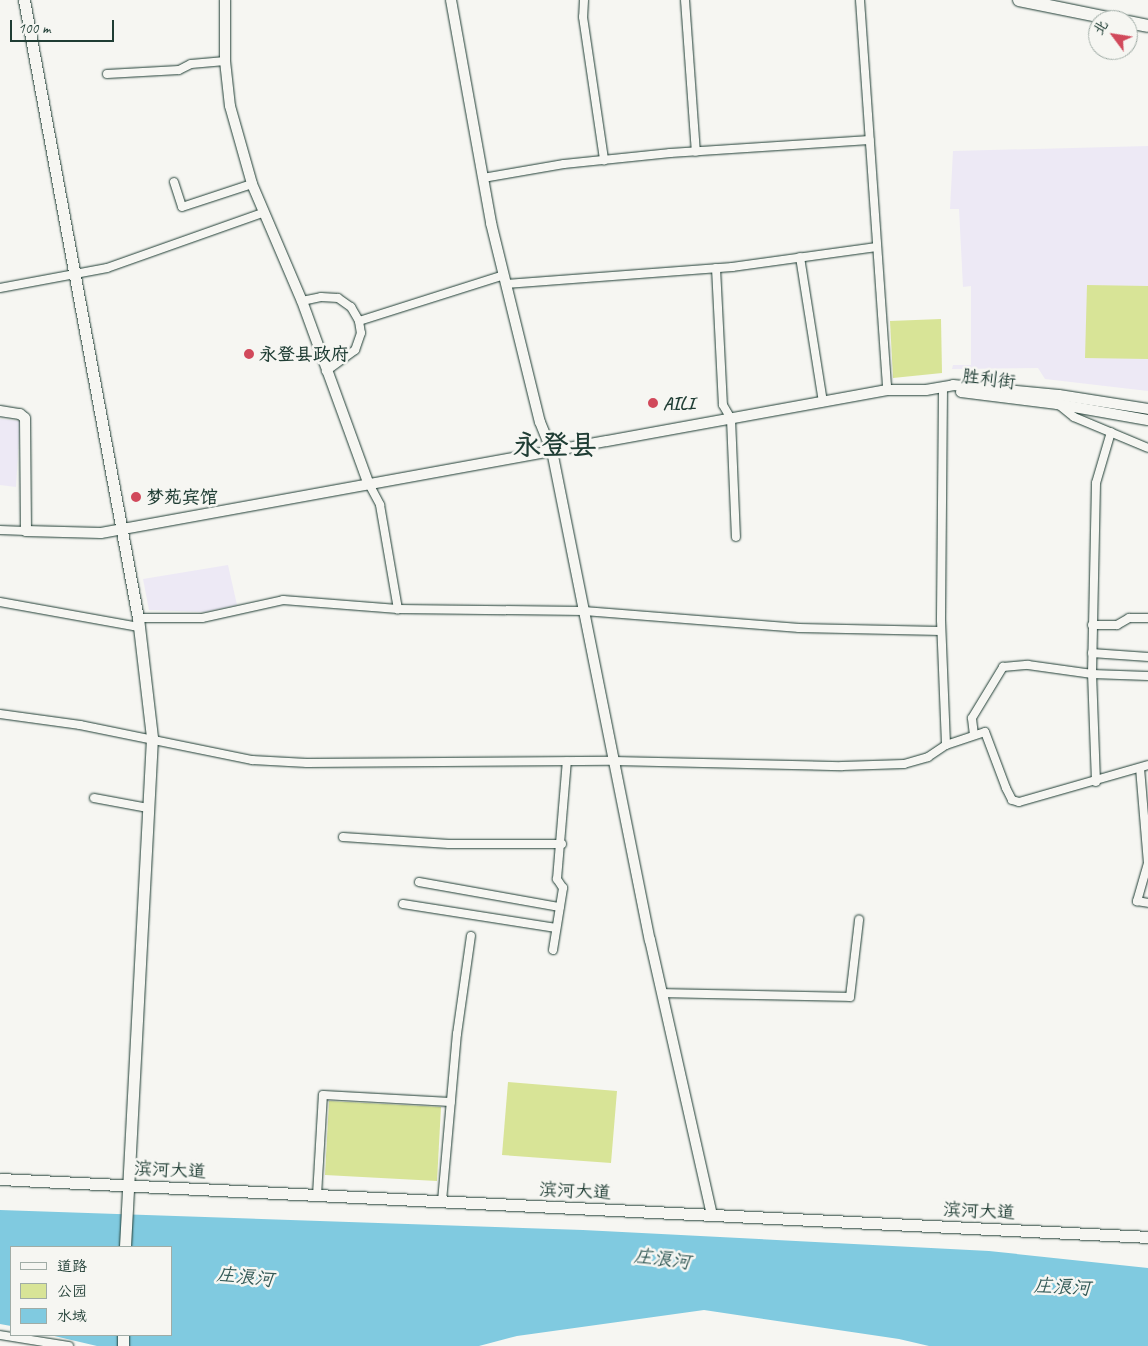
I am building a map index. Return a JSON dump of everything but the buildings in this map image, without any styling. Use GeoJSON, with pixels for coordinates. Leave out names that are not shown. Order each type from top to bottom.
{"type":"FeatureCollection","features":[{"type":"Feature","properties":{"kind":"main road"},"geometry":{"type":"LineString","coordinates":[[24,0],[122,529],[138,622],[152,738],[126,1212],[126,1246]]}},
{"type":"Feature","properties":{"kind":"main road"},"geometry":{"type":"LineString","coordinates":[[1020,0],[1088,14]]}},
{"type":"Feature","properties":{"kind":"main road","name":"滨河大道"},"geometry":{"type":"LineString","coordinates":[[0,1179],[1148,1236]]}},
{"type":"Feature","properties":{"kind":"street"},"geometry":{"type":"LineString","coordinates":[[225,0],[225,60],[230,106],[252,184],[262,213],[302,301],[368,482],[380,505],[398,609]]}},
{"type":"Feature","properties":{"kind":"street"},"geometry":{"type":"LineString","coordinates":[[451,0],[483,178],[505,280],[540,422],[552,451],[662,993],[712,1215]]}},
{"type":"Feature","properties":{"kind":"street"},"geometry":{"type":"LineString","coordinates":[[584,0],[583,16],[604,160]]}},
{"type":"Feature","properties":{"kind":"street"},"geometry":{"type":"LineString","coordinates":[[685,0],[696,152]]}},
{"type":"Feature","properties":{"kind":"street"},"geometry":{"type":"LineString","coordinates":[[860,0],[887,390]]}},
{"type":"Feature","properties":{"kind":"street"},"geometry":{"type":"LineString","coordinates":[[107,74],[179,70],[191,64],[225,60]]}},
{"type":"Feature","properties":{"kind":"street"},"geometry":{"type":"LineString","coordinates":[[483,178],[604,160],[870,140]]}},
{"type":"Feature","properties":{"kind":"street"},"geometry":{"type":"LineString","coordinates":[[174,182],[182,207],[252,184]]}},
{"type":"Feature","properties":{"kind":"street"},"geometry":{"type":"LineString","coordinates":[[0,288],[75,277],[262,213]]}},
{"type":"Feature","properties":{"kind":"street"},"geometry":{"type":"LineString","coordinates":[[360,321],[505,280],[716,268],[877,247]]}},
{"type":"Feature","properties":{"kind":"street"},"geometry":{"type":"LineString","coordinates":[[800,257],[823,402]]}},
{"type":"Feature","properties":{"kind":"street"},"geometry":{"type":"LineString","coordinates":[[716,268],[722,405],[731,419],[736,537]]}},
{"type":"Feature","properties":{"kind":"street"},"geometry":{"type":"LineString","coordinates":[[302,301],[322,297],[338,298],[351,307],[360,321],[361,333],[355,350],[326,371]]}},
{"type":"Feature","properties":{"kind":"street","name":"胜利街"},"geometry":{"type":"LineString","coordinates":[[943,388],[953,385],[1059,395],[1148,409]]}},
{"type":"Feature","properties":{"kind":"street"},"geometry":{"type":"LineString","coordinates":[[0,530],[101,532],[122,529],[368,482],[552,451],[887,390],[943,388],[941,631],[946,745]]}},
{"type":"Feature","properties":{"kind":"street","name":"胜利街"},"geometry":{"type":"LineString","coordinates":[[943,388],[1057,404],[1148,420]]}},
{"type":"Feature","properties":{"kind":"street"},"geometry":{"type":"LineString","coordinates":[[1057,404],[1074,417],[1148,448]]}},
{"type":"Feature","properties":{"kind":"street"},"geometry":{"type":"LineString","coordinates":[[0,411],[20,414],[25,418],[26,531]]}},
{"type":"Feature","properties":{"kind":"street"},"geometry":{"type":"LineString","coordinates":[[1096,782],[1092,625],[1096,483],[1111,432]]}},
{"type":"Feature","properties":{"kind":"street"},"geometry":{"type":"LineString","coordinates":[[0,602],[138,622],[202,618],[283,600],[398,609],[584,611],[799,628],[941,631]]}},
{"type":"Feature","properties":{"kind":"street"},"geometry":{"type":"LineString","coordinates":[[1092,625],[1117,625],[1129,618],[1148,618]]}},
{"type":"Feature","properties":{"kind":"street"},"geometry":{"type":"LineString","coordinates":[[1092,653],[1148,657]]}},
{"type":"Feature","properties":{"kind":"street"},"geometry":{"type":"LineString","coordinates":[[974,735],[972,718],[1003,667],[1028,665],[1092,674],[1148,676]]}},
{"type":"Feature","properties":{"kind":"street"},"geometry":{"type":"LineString","coordinates":[[0,714],[152,738],[252,760],[307,763],[614,761],[842,766],[904,764],[928,757],[946,745],[985,732],[1012,800],[1019,802],[1096,782],[1148,765]]}},
{"type":"Feature","properties":{"kind":"street"},"geometry":{"type":"LineString","coordinates":[[553,950],[563,888],[557,879],[562,844],[567,762]]}},
{"type":"Feature","properties":{"kind":"street"},"geometry":{"type":"LineString","coordinates":[[1140,768],[1148,863],[1137,901],[1148,903]]}},
{"type":"Feature","properties":{"kind":"street"},"geometry":{"type":"LineString","coordinates":[[94,798],[148,808]]}},
{"type":"Feature","properties":{"kind":"street"},"geometry":{"type":"LineString","coordinates":[[343,837],[449,844],[562,844]]}},
{"type":"Feature","properties":{"kind":"street"},"geometry":{"type":"LineString","coordinates":[[419,882],[560,906]]}},
{"type":"Feature","properties":{"kind":"street"},"geometry":{"type":"LineString","coordinates":[[403,904],[556,928]]}},
{"type":"Feature","properties":{"kind":"street"},"geometry":{"type":"LineString","coordinates":[[662,993],[850,997],[859,920]]}},
{"type":"Feature","properties":{"kind":"street"},"geometry":{"type":"LineString","coordinates":[[442,1201],[451,1102],[471,936]]}},
{"type":"Feature","properties":{"kind":"street"},"geometry":{"type":"LineString","coordinates":[[317,1195],[322,1095],[451,1102]]}},
{"type":"Feature","properties":{"kind":"street"},"geometry":{"type":"LineString","coordinates":[[0,1335],[69,1346]]}},
{"type":"Feature","properties":{"kind":"shaded area"},"geometry":{"type":"Polygon","coordinates":[[[1148,146],[1148,391],[1045,379],[1038,368],[952,369],[953,365],[971,365],[971,286],[963,287],[959,209],[950,209],[953,151],[1148,146]]]}},
{"type":"Feature","properties":{"kind":"shaded area"},"geometry":{"type":"Polygon","coordinates":[[[0,419],[20,421],[16,487],[0,485],[0,419]]]}},
{"type":"Feature","properties":{"kind":"shaded area"},"geometry":{"type":"Polygon","coordinates":[[[228,565],[237,605],[204,612],[149,610],[143,579],[228,565]]]}},
{"type":"Feature","properties":{"kind":"green space"},"geometry":{"type":"Polygon","coordinates":[[[1087,285],[1148,286],[1148,359],[1085,358],[1087,285]]]}},
{"type":"Feature","properties":{"kind":"green space"},"geometry":{"type":"Polygon","coordinates":[[[941,319],[942,373],[893,378],[890,321],[941,319]]]}},
{"type":"Feature","properties":{"kind":"green space"},"geometry":{"type":"Polygon","coordinates":[[[508,1082],[617,1091],[611,1163],[502,1155],[508,1082]]]}},
{"type":"Feature","properties":{"kind":"green space"},"geometry":{"type":"Polygon","coordinates":[[[329,1101],[441,1107],[437,1181],[325,1175],[329,1101]]]}},
{"type":"Feature","properties":{"kind":"water","name":"庄浪河"},"geometry":{"type":"Polygon","coordinates":[[[0,1210],[583,1230],[989,1251],[1148,1268],[1148,1346],[929,1346],[899,1339],[704,1310],[517,1336],[479,1346],[97,1346],[54,1336],[172,1336],[172,1246],[10,1246],[10,1326],[0,1324],[0,1210]]]}},
{"type":"Feature","properties":{"kind":"place","name":"永登县政府"},"geometry":{"type":"Point","coordinates":[249,354]}},
{"type":"Feature","properties":{"kind":"place","name":"AILI"},"geometry":{"type":"Point","coordinates":[653,403]}},
{"type":"Feature","properties":{"kind":"place","name":"梦苑宾馆"},"geometry":{"type":"Point","coordinates":[136,497]}},
{"type":"Feature","properties":{"kind":"district","name":"永登县"},"geometry":{"type":"Point","coordinates":[555,445]}}]}
